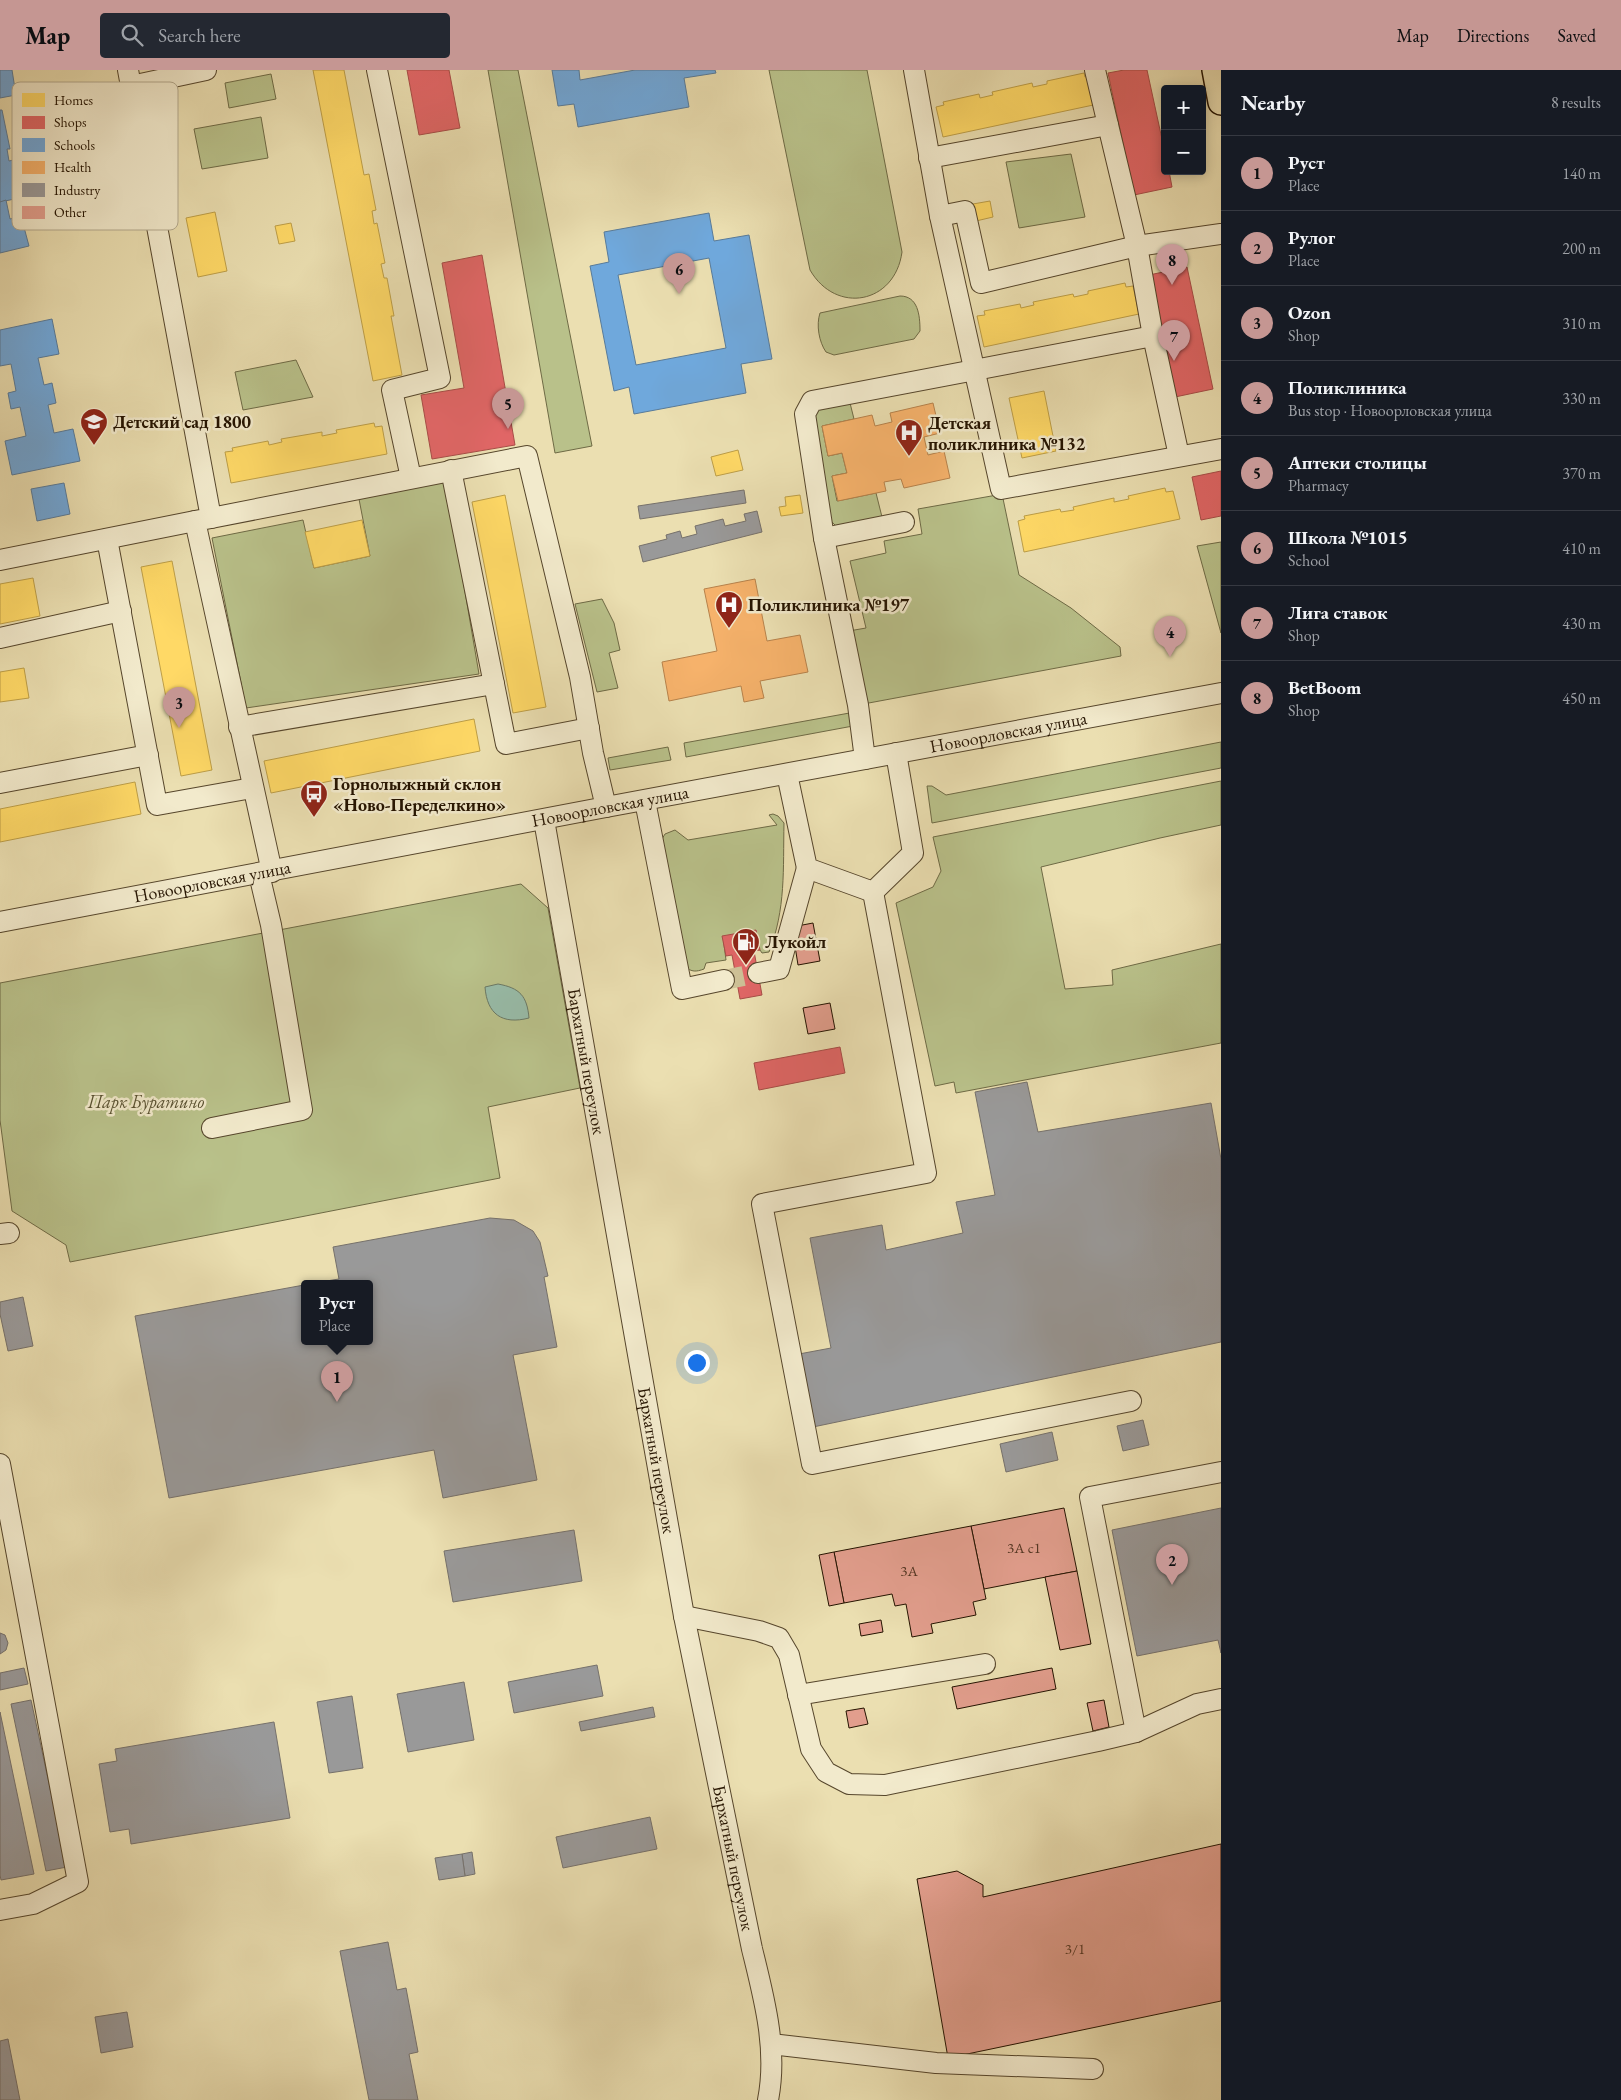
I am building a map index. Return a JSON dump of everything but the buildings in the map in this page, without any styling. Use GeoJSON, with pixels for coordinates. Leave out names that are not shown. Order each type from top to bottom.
{"type":"FeatureCollection","features":[{"type":"Feature","properties":{"kind":"main road"},"geometry":{"type":"LineString","coordinates":[[1215,70],[1221,102]]}},
{"type":"Feature","properties":{"kind":"street"},"geometry":{"type":"LineString","coordinates":[[130,78],[206,70]]}},
{"type":"Feature","properties":{"kind":"street"},"geometry":{"type":"LineString","coordinates":[[377,70],[440,378],[392,390],[411,478]]}},
{"type":"Feature","properties":{"kind":"street"},"geometry":{"type":"LineString","coordinates":[[914,70],[940,216],[1001,488],[1221,449]]}},
{"type":"Feature","properties":{"kind":"street"},"geometry":{"type":"LineString","coordinates":[[1095,70],[1137,246],[1153,336],[1180,456]]}},
{"type":"Feature","properties":{"kind":"street"},"geometry":{"type":"LineString","coordinates":[[930,158],[1108,125]]}},
{"type":"Feature","properties":{"kind":"street"},"geometry":{"type":"LineString","coordinates":[[940,216],[965,211],[981,283],[1137,246],[1221,234]]}},
{"type":"Feature","properties":{"kind":"street"},"geometry":{"type":"LineString","coordinates":[[155,230],[203,520],[239,727],[252,788],[266,873],[271,926],[302,1110],[212,1128]]}},
{"type":"Feature","properties":{"kind":"street"},"geometry":{"type":"LineString","coordinates":[[865,759],[858,705],[824,538],[805,414],[812,401],[1153,336]]}},
{"type":"Feature","properties":{"kind":"street"},"geometry":{"type":"LineString","coordinates":[[0,560],[526,456],[580,677],[606,807]]}},
{"type":"Feature","properties":{"kind":"street"},"geometry":{"type":"LineString","coordinates":[[451,470],[506,744],[589,728]]}},
{"type":"Feature","properties":{"kind":"street"},"geometry":{"type":"LineString","coordinates":[[824,538],[904,522]]}},
{"type":"Feature","properties":{"kind":"street"},"geometry":{"type":"LineString","coordinates":[[107,538],[157,805],[252,788]]}},
{"type":"Feature","properties":{"kind":"street"},"geometry":{"type":"LineString","coordinates":[[0,638],[121,611]]}},
{"type":"Feature","properties":{"kind":"street"},"geometry":{"type":"LineString","coordinates":[[239,727],[494,684]]}},
{"type":"Feature","properties":{"kind":"street","name":"Новоорловская улица"},"geometry":{"type":"LineString","coordinates":[[0,922],[1221,693]]}},
{"type":"Feature","properties":{"kind":"street"},"geometry":{"type":"LineString","coordinates":[[873,892],[913,853],[896,754]]}},
{"type":"Feature","properties":{"kind":"street"},"geometry":{"type":"LineString","coordinates":[[0,783],[148,755]]}},
{"type":"Feature","properties":{"kind":"street"},"geometry":{"type":"LineString","coordinates":[[758,973],[779,969],[807,868],[787,774]]}},
{"type":"Feature","properties":{"kind":"street"},"geometry":{"type":"LineString","coordinates":[[645,801],[682,989],[724,980]]}},
{"type":"Feature","properties":{"kind":"street","name":"Бархатный переулок"},"geometry":{"type":"LineString","coordinates":[[544,820],[560,898],[684,1616],[750,1940],[764,1998],[771,2044],[772,2069],[768,2100]]}},
{"type":"Feature","properties":{"kind":"street"},"geometry":{"type":"LineString","coordinates":[[807,868],[873,892]]}},
{"type":"Feature","properties":{"kind":"street"},"geometry":{"type":"LineString","coordinates":[[873,892],[926,1173],[762,1204],[812,1464],[1131,1401]]}},
{"type":"Feature","properties":{"kind":"street"},"geometry":{"type":"LineString","coordinates":[[0,1464],[78,1882],[33,1904],[0,1910]]}},
{"type":"Feature","properties":{"kind":"street"},"geometry":{"type":"LineString","coordinates":[[1136,1732],[1090,1497],[1221,1472]]}},
{"type":"Feature","properties":{"kind":"street"},"geometry":{"type":"LineString","coordinates":[[684,1616],[759,1631],[779,1638],[789,1655],[811,1749],[826,1772],[848,1784],[885,1785],[1098,1741],[1136,1732],[1197,1704],[1221,1699]]}},
{"type":"Feature","properties":{"kind":"street"},"geometry":{"type":"LineString","coordinates":[[798,1695],[985,1664]]}},
{"type":"Feature","properties":{"kind":"street"},"geometry":{"type":"LineString","coordinates":[[771,2044],[936,2063],[1094,2069]]}},
{"type":"Feature","properties":{"kind":"green space"},"geometry":{"type":"Polygon","coordinates":[[[488,70],[518,70],[592,446],[555,453],[488,70]]]}},
{"type":"Feature","properties":{"kind":"green space"},"geometry":{"type":"Polygon","coordinates":[[[769,70],[867,70],[902,252],[897,270],[888,283],[877,292],[863,297],[849,298],[834,293],[821,284],[810,270],[769,70]]]}},
{"type":"Feature","properties":{"kind":"green space"},"geometry":{"type":"Polygon","coordinates":[[[271,74],[276,99],[229,108],[225,83],[271,74]]]}},
{"type":"Feature","properties":{"kind":"green space"},"geometry":{"type":"Polygon","coordinates":[[[261,117],[268,158],[202,169],[194,129],[261,117]]]}},
{"type":"Feature","properties":{"kind":"green space"},"geometry":{"type":"Polygon","coordinates":[[[1071,154],[1085,217],[1019,228],[1006,162],[1071,154]]]}},
{"type":"Feature","properties":{"kind":"green space"},"geometry":{"type":"Polygon","coordinates":[[[900,296],[911,299],[917,308],[920,331],[914,339],[834,355],[826,352],[819,333],[820,313],[900,296]]]}},
{"type":"Feature","properties":{"kind":"green space"},"geometry":{"type":"Polygon","coordinates":[[[296,360],[313,397],[243,410],[235,372],[296,360]]]}},
{"type":"Feature","properties":{"kind":"green space"},"geometry":{"type":"Polygon","coordinates":[[[850,403],[854,419],[822,426],[828,456],[842,453],[847,473],[832,476],[837,501],[876,493],[883,521],[838,528],[829,519],[812,416],[818,409],[850,403]]]}},
{"type":"Feature","properties":{"kind":"green space"},"geometry":{"type":"Polygon","coordinates":[[[446,480],[479,674],[246,708],[212,538],[303,520],[314,568],[370,556],[359,499],[446,480]]]}},
{"type":"Feature","properties":{"kind":"green space"},"geometry":{"type":"Polygon","coordinates":[[[1001,489],[1019,575],[1071,608],[1120,647],[1121,656],[858,705],[843,632],[866,628],[850,561],[886,553],[884,541],[922,534],[918,509],[997,495],[1001,489]]]}},
{"type":"Feature","properties":{"kind":"green space"},"geometry":{"type":"Polygon","coordinates":[[[1221,542],[1221,633],[1197,546],[1221,542]]]}},
{"type":"Feature","properties":{"kind":"green space"},"geometry":{"type":"Polygon","coordinates":[[[602,599],[614,623],[620,650],[609,653],[618,688],[597,692],[575,604],[602,599]]]}},
{"type":"Feature","properties":{"kind":"green space"},"geometry":{"type":"Polygon","coordinates":[[[855,712],[853,726],[686,757],[684,743],[855,712]]]}},
{"type":"Feature","properties":{"kind":"green space"},"geometry":{"type":"Polygon","coordinates":[[[1221,742],[1221,768],[932,823],[927,786],[932,786],[946,795],[1221,742]]]}},
{"type":"Feature","properties":{"kind":"green space"},"geometry":{"type":"Polygon","coordinates":[[[668,747],[671,760],[610,770],[608,758],[668,747]]]}},
{"type":"Feature","properties":{"kind":"green space"},"geometry":{"type":"Polygon","coordinates":[[[1221,781],[1221,825],[1041,867],[1065,989],[1113,985],[1112,970],[1221,944],[1221,1043],[956,1093],[954,1082],[935,1086],[896,903],[933,887],[941,871],[933,837],[1221,781]]]}},
{"type":"Feature","properties":{"kind":"green space"},"geometry":{"type":"Polygon","coordinates":[[[769,815],[778,816],[784,823],[783,873],[781,904],[769,952],[762,953],[760,950],[723,937],[726,960],[706,963],[704,969],[699,971],[687,969],[685,967],[662,839],[665,834],[675,830],[688,840],[777,825],[769,815]]]}},
{"type":"Feature","properties":{"kind":"green space","name":"Парк Буратино"},"geometry":{"type":"Polygon","coordinates":[[[521,884],[548,908],[580,1088],[488,1107],[500,1178],[70,1262],[66,1245],[12,1211],[0,1120],[0,983],[521,884]]]}},
{"type":"Feature","properties":{"kind":"shaded area"},"geometry":{"type":"Polygon","coordinates":[[[498,984],[512,988],[521,994],[528,1010],[529,1018],[511,1020],[493,1011],[486,996],[485,987],[498,984]]]}},
{"type":"Feature","properties":{"kind":"tunnel"},"geometry":{"type":"LineString","coordinates":[[724,980],[758,973]]}},
{"type":"Feature","properties":{"kind":"place","name":"BetBoom"},"geometry":{"type":"Point","coordinates":[1172,285]}},
{"type":"Feature","properties":{"kind":"place","name":"Школа №1015"},"geometry":{"type":"Point","coordinates":[679,294]}},
{"type":"Feature","properties":{"kind":"place","name":"Лига ставок"},"geometry":{"type":"Point","coordinates":[1174,361]}},
{"type":"Feature","properties":{"kind":"place","name":"Аптеки столицы"},"geometry":{"type":"Point","coordinates":[508,429]}},
{"type":"Feature","properties":{"kind":"place","name":"Детский сад 1800"},"geometry":{"type":"Point","coordinates":[94,446]}},
{"type":"Feature","properties":{"kind":"place","name":"Детская поликлиника №132"},"geometry":{"type":"Point","coordinates":[909,457]}},
{"type":"Feature","properties":{"kind":"place","name":"Поликлиника №197"},"geometry":{"type":"Point","coordinates":[729,629]}},
{"type":"Feature","properties":{"kind":"place","name":"Поликлиника"},"geometry":{"type":"Point","coordinates":[1170,657]}},
{"type":"Feature","properties":{"kind":"place","name":"Ozon"},"geometry":{"type":"Point","coordinates":[179,728]}},
{"type":"Feature","properties":{"kind":"place","name":"Горнолыжный склон «Ново-Переделкино»"},"geometry":{"type":"Point","coordinates":[314,818]}},
{"type":"Feature","properties":{"kind":"place","name":"Лукойл"},"geometry":{"type":"Point","coordinates":[746,966]}},
{"type":"Feature","properties":{"kind":"place","name":"Руст"},"geometry":{"type":"Point","coordinates":[337,1402]}},
{"type":"Feature","properties":{"kind":"place","name":"Рулог"},"geometry":{"type":"Point","coordinates":[1172,1585]}}]}
